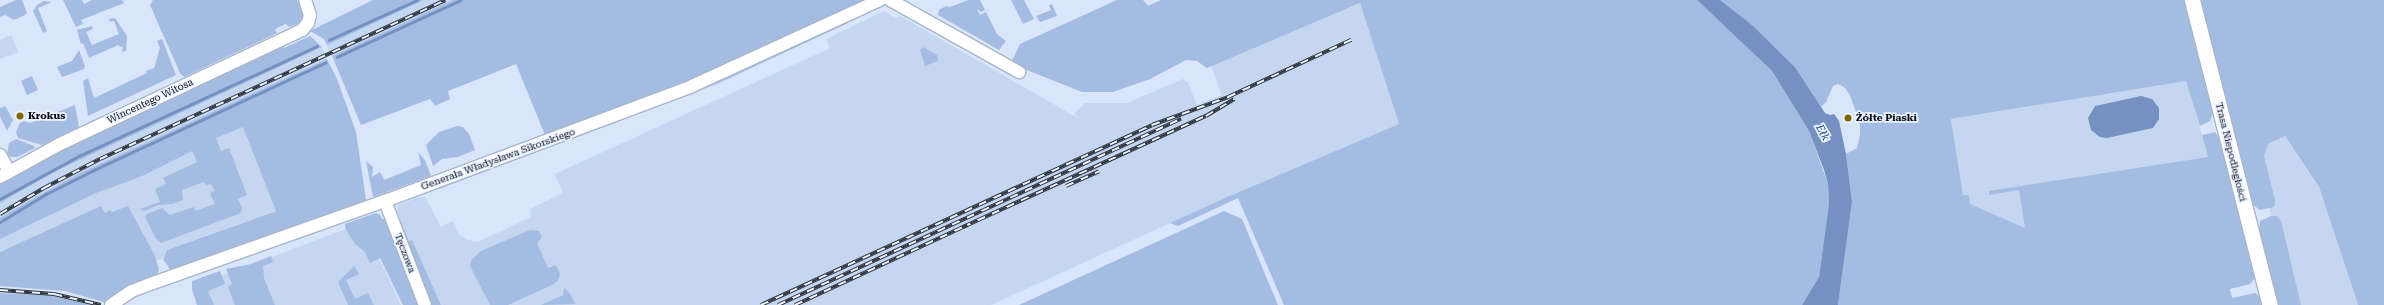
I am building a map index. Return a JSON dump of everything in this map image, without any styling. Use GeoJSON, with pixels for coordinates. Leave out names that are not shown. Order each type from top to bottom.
{"type":"FeatureCollection","features":[{"type":"Feature","properties":{"kind":"main road","name":"Trasa Niepodległości"},"geometry":{"type":"LineString","coordinates":[[2192,0],[2270,305]]}},
{"type":"Feature","properties":{"kind":"street","name":"Wincentego Witosa"},"geometry":{"type":"LineString","coordinates":[[4,174],[60,144],[302,30],[308,23],[310,15],[305,0]]}},
{"type":"Feature","properties":{"kind":"street","name":"Generała Władysława Sikorskiego"},"geometry":{"type":"LineString","coordinates":[[111,305],[132,291],[153,282],[385,201],[692,86],[880,0]]}},
{"type":"Feature","properties":{"kind":"street"},"geometry":{"type":"LineString","coordinates":[[890,0],[1019,72]]}},
{"type":"Feature","properties":{"kind":"street"},"geometry":{"type":"LineString","coordinates":[[0,155],[4,174]]}},
{"type":"Feature","properties":{"kind":"street","name":"Tęczowa"},"geometry":{"type":"LineString","coordinates":[[385,201],[425,305]]}},
{"type":"Feature","properties":{"kind":"shaded area"},"geometry":{"type":"Polygon","coordinates":[[[16,0],[22,0],[27,13],[14,20],[5,15],[0,17],[0,7],[16,0]]]}},
{"type":"Feature","properties":{"kind":"shaded area"},"geometry":{"type":"Polygon","coordinates":[[[63,0],[82,0],[84,4],[92,0],[122,0],[124,3],[81,20],[83,24],[76,27],[63,0]]]}},
{"type":"Feature","properties":{"kind":"shaded area"},"geometry":{"type":"Polygon","coordinates":[[[153,0],[297,0],[303,16],[299,23],[289,27],[286,24],[275,29],[277,33],[184,77],[180,73],[150,5],[153,0]]]}},
{"type":"Feature","properties":{"kind":"shaded area"},"geometry":{"type":"Polygon","coordinates":[[[373,0],[424,0],[327,45],[324,39],[310,31],[373,0]]]}},
{"type":"Feature","properties":{"kind":"shaded area"},"geometry":{"type":"Polygon","coordinates":[[[424,0],[453,0],[332,56],[327,45],[424,0]]]}},
{"type":"Feature","properties":{"kind":"shaded area"},"geometry":{"type":"Polygon","coordinates":[[[453,0],[867,0],[710,73],[545,135],[516,64],[448,91],[450,99],[435,106],[430,99],[361,125],[332,56],[453,0]]]}},
{"type":"Feature","properties":{"kind":"shaded area"},"geometry":{"type":"Polygon","coordinates":[[[968,0],[980,0],[985,10],[981,12],[977,9],[980,15],[986,12],[997,34],[1006,41],[999,50],[938,15],[939,10],[946,6],[950,7],[968,0]]]}},
{"type":"Feature","properties":{"kind":"shaded area"},"geometry":{"type":"Polygon","coordinates":[[[1011,0],[1024,0],[1034,19],[1023,24],[1011,0]]]}},
{"type":"Feature","properties":{"kind":"shaded area"},"geometry":{"type":"Polygon","coordinates":[[[1117,0],[1143,0],[1148,6],[1161,0],[1697,0],[1772,71],[1809,131],[1828,184],[1829,203],[1819,277],[1802,305],[1284,305],[1238,198],[1178,226],[1170,223],[1227,197],[1399,124],[1360,3],[1207,68],[1197,61],[1186,60],[1150,79],[1113,92],[1082,92],[1014,65],[1012,61],[1020,44],[1117,0]]]}},
{"type":"Feature","properties":{"kind":"shaded area"},"geometry":{"type":"Polygon","coordinates":[[[1720,0],[2184,0],[2213,112],[2210,121],[2200,126],[2186,81],[1951,119],[1963,195],[1969,195],[1970,204],[2025,228],[2019,190],[1989,195],[1989,191],[2208,157],[2202,135],[2215,132],[2220,139],[2255,278],[2250,284],[2230,289],[2232,298],[2255,293],[2261,298],[2263,305],[1838,305],[1852,202],[1846,154],[1857,148],[1860,135],[1860,124],[1850,95],[1844,87],[1838,84],[1833,86],[1826,102],[1821,107],[1795,67],[1752,25],[1720,0]]]}},
{"type":"Feature","properties":{"kind":"shaded area"},"geometry":{"type":"Polygon","coordinates":[[[2200,0],[2384,0],[2384,305],[2358,305],[2319,187],[2285,136],[2268,144],[2264,156],[2275,200],[2274,207],[2260,210],[2252,204],[2200,0]]]}},
{"type":"Feature","properties":{"kind":"shaded area"},"geometry":{"type":"Polygon","coordinates":[[[44,1],[52,2],[38,8],[47,31],[43,33],[33,11],[37,5],[44,1]]]}},
{"type":"Feature","properties":{"kind":"shaded area"},"geometry":{"type":"Polygon","coordinates":[[[1360,3],[1399,124],[1227,197],[991,305],[441,305],[412,240],[409,241],[397,213],[398,205],[419,197],[425,197],[441,227],[453,221],[459,235],[468,240],[478,242],[531,217],[530,209],[563,193],[555,174],[830,48],[826,39],[884,11],[895,18],[900,16],[1083,121],[1074,114],[1085,103],[1127,103],[1183,79],[1188,82],[1197,105],[1222,95],[1211,66],[1360,3]]]}},
{"type":"Feature","properties":{"kind":"shaded area"},"geometry":{"type":"Polygon","coordinates":[[[1052,4],[1057,16],[1040,22],[1036,16],[1051,10],[1049,6],[1052,4]]]}},
{"type":"Feature","properties":{"kind":"shaded area"},"geometry":{"type":"Polygon","coordinates":[[[115,18],[127,36],[126,51],[122,52],[123,46],[120,47],[118,45],[89,58],[83,43],[81,44],[77,30],[92,26],[93,29],[86,32],[92,45],[119,34],[114,21],[110,22],[109,19],[115,18]]]}},
{"type":"Feature","properties":{"kind":"shaded area"},"geometry":{"type":"Polygon","coordinates":[[[844,22],[848,23],[719,83],[439,189],[719,81],[844,22]]]}},
{"type":"Feature","properties":{"kind":"shaded area"},"geometry":{"type":"Polygon","coordinates":[[[11,35],[18,52],[0,59],[0,40],[11,35]]]}},
{"type":"Feature","properties":{"kind":"shaded area"},"geometry":{"type":"Polygon","coordinates":[[[310,36],[322,47],[58,170],[0,203],[0,183],[26,166],[281,45],[284,48],[310,36]]]}},
{"type":"Feature","properties":{"kind":"shaded area"},"geometry":{"type":"Polygon","coordinates":[[[162,39],[176,75],[88,116],[83,81],[88,78],[94,98],[147,73],[146,71],[154,68],[160,48],[157,41],[162,39]]]}},
{"type":"Feature","properties":{"kind":"shaded area"},"geometry":{"type":"Polygon","coordinates":[[[322,47],[327,59],[78,174],[0,218],[0,203],[58,170],[322,47]]]}},
{"type":"Feature","properties":{"kind":"shaded area"},"geometry":{"type":"Polygon","coordinates":[[[923,47],[937,55],[938,61],[925,66],[920,50],[923,47]]]}},
{"type":"Feature","properties":{"kind":"shaded area"},"geometry":{"type":"Polygon","coordinates":[[[79,50],[85,66],[84,69],[62,77],[57,67],[72,61],[79,50]]]}},
{"type":"Feature","properties":{"kind":"shaded area"},"geometry":{"type":"Polygon","coordinates":[[[327,59],[337,79],[356,132],[366,200],[171,271],[163,259],[167,250],[276,211],[243,127],[216,138],[221,151],[229,148],[247,195],[238,199],[242,208],[241,213],[161,243],[155,237],[145,217],[147,214],[162,208],[170,215],[194,207],[195,211],[215,204],[210,193],[215,191],[211,184],[206,185],[204,182],[182,190],[183,200],[172,204],[159,205],[144,211],[140,209],[160,202],[155,189],[166,184],[163,178],[197,162],[192,151],[140,177],[96,193],[0,239],[0,218],[78,174],[327,59]]]}},
{"type":"Feature","properties":{"kind":"shaded area"},"geometry":{"type":"Polygon","coordinates":[[[32,76],[38,90],[27,95],[21,81],[32,76]]]}},
{"type":"Feature","properties":{"kind":"shaded area"},"geometry":{"type":"Polygon","coordinates":[[[2187,81],[2208,157],[2117,272],[1965,208],[1951,119],[2187,81]]]}},
{"type":"Feature","properties":{"kind":"shaded area"},"geometry":{"type":"Polygon","coordinates":[[[75,105],[79,127],[42,145],[18,138],[16,132],[20,123],[24,121],[30,123],[75,105]]]}},
{"type":"Feature","properties":{"kind":"shaded area"},"geometry":{"type":"Polygon","coordinates":[[[5,106],[13,120],[7,131],[0,116],[0,108],[5,106]]]}},
{"type":"Feature","properties":{"kind":"shaded area"},"geometry":{"type":"Polygon","coordinates":[[[2265,106],[2319,188],[2358,305],[2294,305],[2248,126],[2265,106]]]}},
{"type":"Feature","properties":{"kind":"shaded area"},"geometry":{"type":"Polygon","coordinates":[[[248,117],[282,208],[167,250],[163,258],[156,261],[4,250],[0,252],[0,239],[248,117]]]}},
{"type":"Feature","properties":{"kind":"shaded area"},"geometry":{"type":"Polygon","coordinates":[[[457,126],[463,127],[469,134],[475,150],[458,157],[442,159],[433,166],[426,145],[439,132],[457,126]]]}},
{"type":"Feature","properties":{"kind":"shaded area"},"geometry":{"type":"Polygon","coordinates":[[[16,139],[34,146],[35,148],[17,157],[11,157],[7,154],[9,143],[16,139]]]}},
{"type":"Feature","properties":{"kind":"shaded area"},"geometry":{"type":"Polygon","coordinates":[[[418,152],[425,160],[431,176],[373,197],[366,161],[373,167],[372,177],[380,172],[384,180],[421,165],[418,152]]]}},
{"type":"Feature","properties":{"kind":"shaded area"},"geometry":{"type":"Polygon","coordinates":[[[101,206],[105,213],[110,210],[112,212],[128,206],[154,254],[159,269],[157,276],[125,289],[104,302],[65,291],[0,286],[0,252],[101,206]]]}},
{"type":"Feature","properties":{"kind":"shaded area"},"geometry":{"type":"Polygon","coordinates":[[[1224,211],[1242,219],[1278,305],[1019,305],[1224,211]]]}},
{"type":"Feature","properties":{"kind":"shaded area"},"geometry":{"type":"Polygon","coordinates":[[[376,213],[380,215],[382,219],[387,218],[420,305],[403,305],[380,258],[370,263],[365,252],[355,244],[345,228],[345,224],[376,213]]]}},
{"type":"Feature","properties":{"kind":"shaded area"},"geometry":{"type":"Polygon","coordinates":[[[397,213],[409,241],[412,240],[441,305],[429,305],[395,215],[397,213]]]}},
{"type":"Feature","properties":{"kind":"shaded area"},"geometry":{"type":"Polygon","coordinates":[[[2271,216],[2276,216],[2281,221],[2301,305],[2278,305],[2259,230],[2260,221],[2271,216]]]}},
{"type":"Feature","properties":{"kind":"shaded area"},"geometry":{"type":"Polygon","coordinates":[[[362,223],[401,305],[208,305],[200,284],[362,223]]]}},
{"type":"Feature","properties":{"kind":"shaded area"},"geometry":{"type":"Polygon","coordinates":[[[530,230],[539,231],[542,237],[537,243],[548,268],[556,265],[560,274],[558,280],[554,284],[508,305],[490,305],[470,266],[472,259],[481,251],[530,230]]]}},
{"type":"Feature","properties":{"kind":"shaded area"},"geometry":{"type":"Polygon","coordinates":[[[271,256],[273,262],[263,266],[264,278],[275,305],[235,305],[228,287],[232,284],[226,269],[251,264],[271,256]]]}},
{"type":"Feature","properties":{"kind":"shaded area"},"geometry":{"type":"Polygon","coordinates":[[[354,266],[359,274],[346,280],[355,299],[368,293],[374,305],[348,305],[338,282],[354,266]]]}},
{"type":"Feature","properties":{"kind":"shaded area"},"geometry":{"type":"Polygon","coordinates":[[[220,271],[225,284],[208,291],[214,305],[197,305],[192,290],[192,281],[220,271]]]}},
{"type":"Feature","properties":{"kind":"shaded area"},"geometry":{"type":"Polygon","coordinates":[[[564,288],[569,292],[575,304],[541,305],[563,295],[564,288]]]}},
{"type":"Feature","properties":{"kind":"shaded area"},"geometry":{"type":"Polygon","coordinates":[[[0,293],[49,295],[91,305],[0,305],[0,293]]]}},
{"type":"Feature","properties":{"kind":"water","name":"Ełk"},"geometry":{"type":"Polygon","coordinates":[[[1697,0],[1720,0],[1752,25],[1795,67],[1825,113],[1830,115],[1834,114],[1839,121],[1846,154],[1852,202],[1838,305],[1802,305],[1819,277],[1829,203],[1828,184],[1809,131],[1772,71],[1697,0]]]}},
{"type":"Feature","properties":{"kind":"water"},"geometry":{"type":"Polygon","coordinates":[[[2141,96],[2152,99],[2159,108],[2159,119],[2153,128],[2107,138],[2100,137],[2091,130],[2088,118],[2095,106],[2141,96]]]}},
{"type":"Feature","properties":{"kind":"waterway"},"geometry":{"type":"LineString","coordinates":[[329,40],[417,0]]}},
{"type":"Feature","properties":{"kind":"waterway"},"geometry":{"type":"LineString","coordinates":[[337,57],[461,0]]}},
{"type":"Feature","properties":{"kind":"waterway"},"geometry":{"type":"LineString","coordinates":[[0,199],[79,156],[317,46]]}},
{"type":"Feature","properties":{"kind":"waterway"},"geometry":{"type":"LineString","coordinates":[[0,222],[46,194],[94,170],[325,63]]}},
{"type":"Feature","properties":{"kind":"railway"},"geometry":{"type":"LineString","coordinates":[[0,214],[44,188],[100,159],[445,0]]}},
{"type":"Feature","properties":{"kind":"railway"},"geometry":{"type":"LineString","coordinates":[[761,305],[1152,125],[1228,97],[1351,40]]}},
{"type":"Feature","properties":{"kind":"railway"},"geometry":{"type":"LineString","coordinates":[[963,227],[1206,116],[1234,99]]}},
{"type":"Feature","properties":{"kind":"railway"},"geometry":{"type":"LineString","coordinates":[[778,305],[1181,119]]}},
{"type":"Feature","properties":{"kind":"railway"},"geometry":{"type":"LineString","coordinates":[[1066,186],[1099,171]]}},
{"type":"Feature","properties":{"kind":"railway"},"geometry":{"type":"LineString","coordinates":[[795,305],[967,225]]}},
{"type":"Feature","properties":{"kind":"railway"},"geometry":{"type":"LineString","coordinates":[[0,290],[54,294],[101,305]]}},
{"type":"Feature","properties":{"kind":"place","name":"Krokus"},"geometry":{"type":"Point","coordinates":[20,116]}},
{"type":"Feature","properties":{"kind":"place","name":"Żółte Piaski"},"geometry":{"type":"Point","coordinates":[1848,118]}}]}
